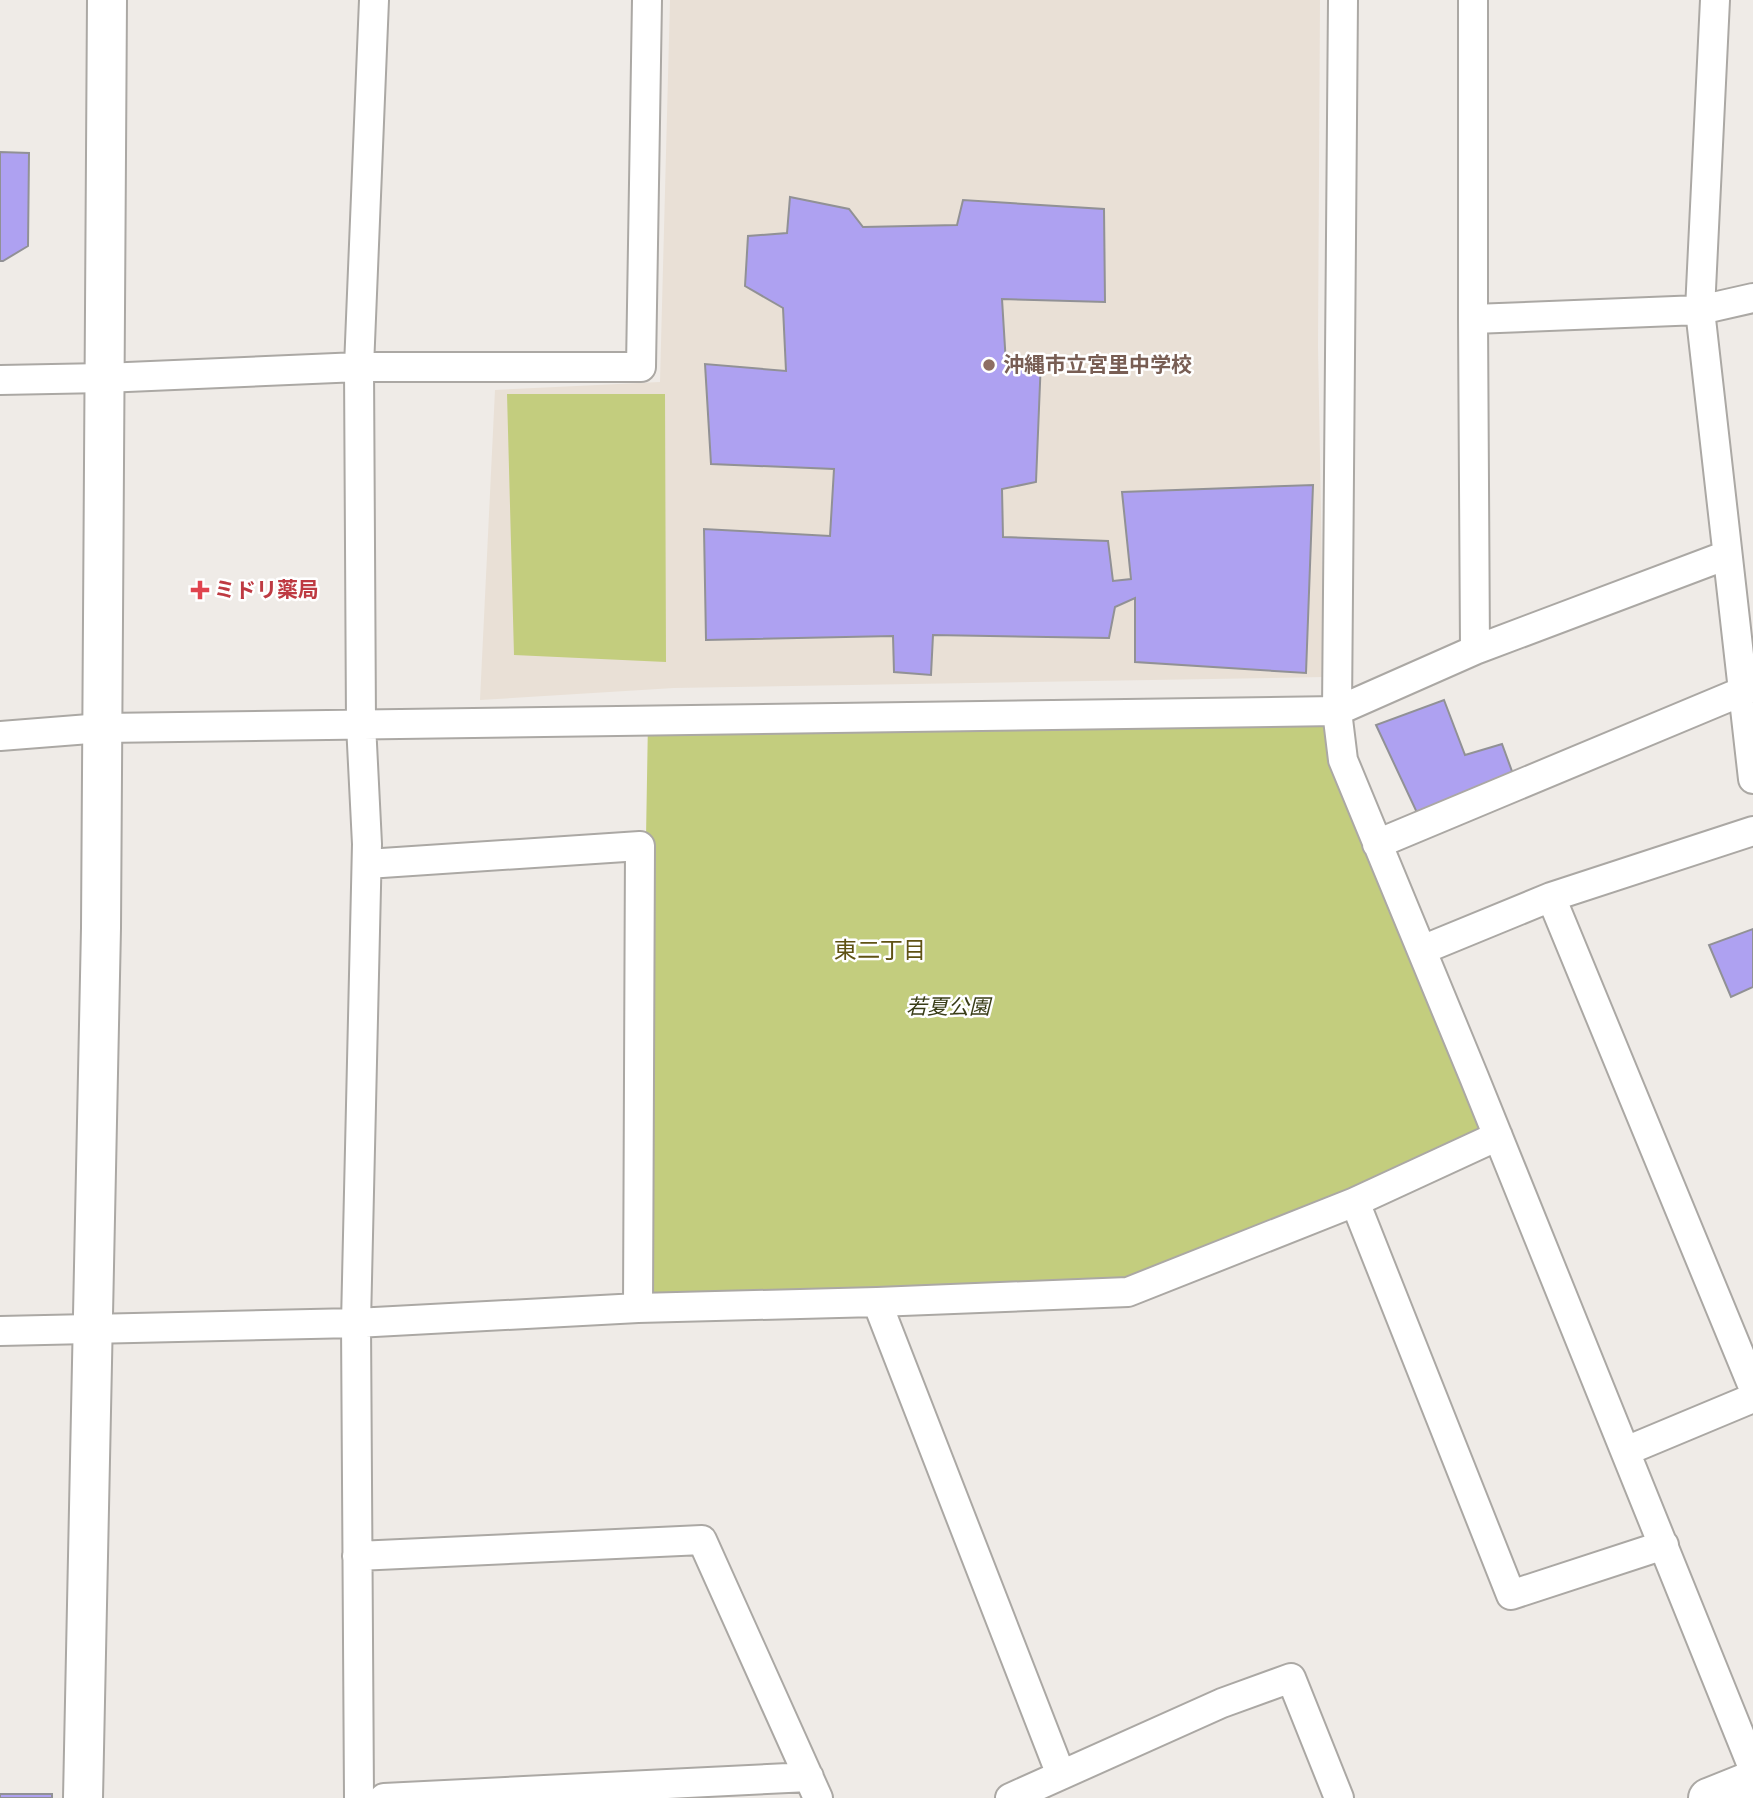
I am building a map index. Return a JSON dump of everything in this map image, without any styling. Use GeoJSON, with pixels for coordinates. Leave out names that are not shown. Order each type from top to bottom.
{"type":"FeatureCollection","features":[{"type":"Feature","properties":{"kind":"street"},"geometry":{"type":"LineString","coordinates":[[83,1798],[101,942],[107,0]]}},
{"type":"Feature","properties":{"kind":"street"},"geometry":{"type":"LineString","coordinates":[[359,1798],[356,1323],[367,864],[361,724],[359,367],[374,0]]}},
{"type":"Feature","properties":{"kind":"street"},"geometry":{"type":"LineString","coordinates":[[0,380],[359,367],[641,367],[647,0]]}},
{"type":"Feature","properties":{"kind":"street"},"geometry":{"type":"LineString","coordinates":[[1343,0],[1337,711],[1343,760],[1753,1768]]}},
{"type":"Feature","properties":{"kind":"street"},"geometry":{"type":"LineString","coordinates":[[1473,0],[1475,650]]}},
{"type":"Feature","properties":{"kind":"street"},"geometry":{"type":"LineString","coordinates":[[1715,0],[1700,310],[1727,555],[1748,689],[1753,779]]}},
{"type":"Feature","properties":{"kind":"street"},"geometry":{"type":"LineString","coordinates":[[1473,319],[1700,310],[1753,298]]}},
{"type":"Feature","properties":{"kind":"street"},"geometry":{"type":"LineString","coordinates":[[0,736],[102,728],[1337,711],[1475,650],[1727,555]]}},
{"type":"Feature","properties":{"kind":"street"},"geometry":{"type":"LineString","coordinates":[[1377,844],[1748,689]]}},
{"type":"Feature","properties":{"kind":"street"},"geometry":{"type":"LineString","coordinates":[[1422,950],[1551,898],[1753,831]]}},
{"type":"Feature","properties":{"kind":"street"},"geometry":{"type":"LineString","coordinates":[[367,864],[640,846],[638,1308]]}},
{"type":"Feature","properties":{"kind":"street"},"geometry":{"type":"LineString","coordinates":[[1551,898],[1753,1387]]}},
{"type":"Feature","properties":{"kind":"street"},"geometry":{"type":"LineString","coordinates":[[0,1331],[356,1323],[638,1308],[1128,1292],[1355,1202],[1498,1136]]}},
{"type":"Feature","properties":{"kind":"street"},"geometry":{"type":"LineString","coordinates":[[1355,1202],[1511,1595],[1664,1545]]}},
{"type":"Feature","properties":{"kind":"street"},"geometry":{"type":"LineString","coordinates":[[877,1302],[1061,1775]]}},
{"type":"Feature","properties":{"kind":"street"},"geometry":{"type":"LineString","coordinates":[[1626,1451],[1753,1398]]}},
{"type":"Feature","properties":{"kind":"street"},"geometry":{"type":"LineString","coordinates":[[357,1556],[702,1540],[813,1787],[384,1798]]}},
{"type":"Feature","properties":{"kind":"street"},"geometry":{"type":"LineString","coordinates":[[1010,1798],[1222,1703],[1291,1678],[1339,1798]]}},
{"type":"Feature","properties":{"kind":"street"},"geometry":{"type":"LineString","coordinates":[[1708,1798],[1753,1780]]}},
{"type":"Feature","properties":{"kind":"shaded area","name":"沖縄市立宮里中学校"},"geometry":{"type":"Polygon","coordinates":[[[670,0],[1320,0],[1318,347],[1324,677],[674,688],[480,700],[495,390],[660,382],[670,0]]]}},
{"type":"Feature","properties":{"kind":"green space"},"geometry":{"type":"Polygon","coordinates":[[[507,394],[665,394],[666,662],[514,655],[507,394]]]}},
{"type":"Feature","properties":{"kind":"green space","name":"若夏公園"},"geometry":{"type":"Polygon","coordinates":[[[1337,711],[1498,1136],[1128,1292],[638,1308],[648,720],[1337,711]]]}},
{"type":"Feature","properties":{"kind":"building"},"geometry":{"type":"Polygon","coordinates":[[[0,152],[29,153],[28,246],[3,261],[0,261],[0,152]]]}},
{"type":"Feature","properties":{"kind":"building"},"geometry":{"type":"Polygon","coordinates":[[[790,197],[849,209],[863,227],[957,225],[963,200],[1104,209],[1105,302],[1002,299],[1006,364],[1041,359],[1036,482],[1002,489],[1003,537],[1108,541],[1113,581],[1131,579],[1122,492],[1313,485],[1306,673],[1135,662],[1135,598],[1115,607],[1109,638],[933,635],[931,675],[894,672],[893,636],[706,640],[704,529],[830,536],[834,469],[711,464],[705,364],[786,371],[783,308],[745,286],[748,236],[787,233],[790,197]]]}},
{"type":"Feature","properties":{"kind":"building"},"geometry":{"type":"Polygon","coordinates":[[[1444,700],[1465,755],[1502,744],[1513,774],[1419,817],[1376,725],[1444,700]]]}},
{"type":"Feature","properties":{"kind":"building"},"geometry":{"type":"Polygon","coordinates":[[[1753,929],[1753,987],[1731,997],[1709,945],[1753,929]]]}},
{"type":"Feature","properties":{"kind":"building"},"geometry":{"type":"Polygon","coordinates":[[[0,1794],[52,1794],[52,1798],[0,1798],[0,1794]]]}},
{"type":"Feature","properties":{"kind":"place","name":"沖縄市立宮里中学校"},"geometry":{"type":"Point","coordinates":[989,365]}},
{"type":"Feature","properties":{"kind":"place","name":"ミドリ薬局"},"geometry":{"type":"Point","coordinates":[200,590]}},
{"type":"Feature","properties":{"kind":"district","name":"東二丁目"},"geometry":{"type":"Point","coordinates":[880,950]}}]}
